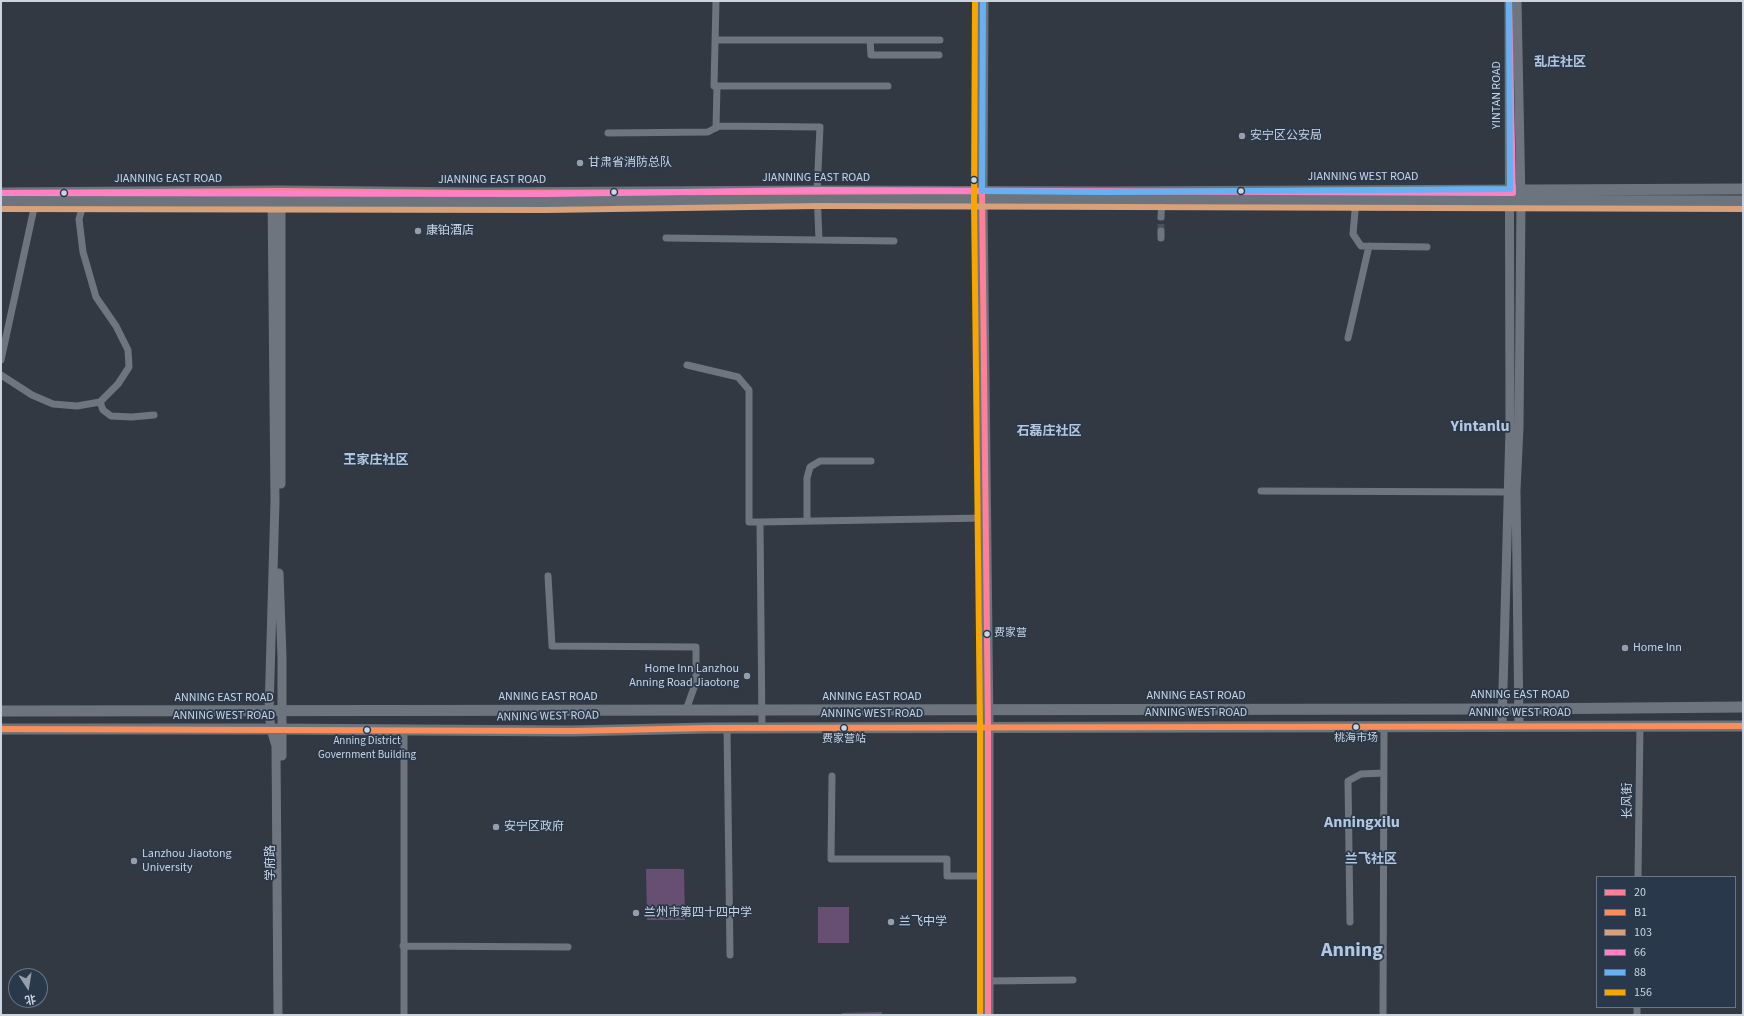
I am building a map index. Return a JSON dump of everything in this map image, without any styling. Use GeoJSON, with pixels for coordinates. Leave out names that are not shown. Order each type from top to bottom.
{"type":"FeatureCollection","features":[{"type":"Feature","properties":{"kind":"main road"},"geometry":{"type":"LineString","coordinates":[[983,1],[982,195],[988,710],[988,1015]]}},
{"type":"Feature","properties":{"kind":"main road","name":"JIANNING WEST ROAD"},"geometry":{"type":"LineString","coordinates":[[982,195],[1107,192],[1743,189]]}},
{"type":"Feature","properties":{"kind":"main road","name":"JIANNING EAST ROAD"},"geometry":{"type":"LineString","coordinates":[[1,193],[84,202],[277,196]]}},
{"type":"Feature","properties":{"kind":"main road","name":"JIANNING EAST ROAD"},"geometry":{"type":"LineString","coordinates":[[1,201],[36,197],[475,193],[982,195]]}},
{"type":"Feature","properties":{"kind":"main road","name":"JIANNING WEST ROAD"},"geometry":{"type":"LineString","coordinates":[[982,195],[1162,200],[1743,201]]}},
{"type":"Feature","properties":{"kind":"main road","name":"ANNING EAST ROAD"},"geometry":{"type":"LineString","coordinates":[[1,711],[1519,709],[1743,707]]}},
{"type":"Feature","properties":{"kind":"main road"},"geometry":{"type":"LineString","coordinates":[[1556,726],[1552,722],[1551,717],[1557,708]]}},
{"type":"Feature","properties":{"kind":"main road"},"geometry":{"type":"LineString","coordinates":[[1471,726],[1474,719],[1472,709]]}},
{"type":"Feature","properties":{"kind":"main road"},"geometry":{"type":"LineString","coordinates":[[236,711],[240,718],[236,729]]}},
{"type":"Feature","properties":{"kind":"main road","name":"ANNING WEST ROAD"},"geometry":{"type":"LineString","coordinates":[[1,729],[572,731],[727,728],[1640,725],[1743,726]]}},
{"type":"Feature","properties":{"kind":"street"},"geometry":{"type":"LineString","coordinates":[[716,1],[714,86],[888,86]]}},
{"type":"Feature","properties":{"kind":"street","name":"YINTAN ROAD"},"geometry":{"type":"LineString","coordinates":[[1509,1],[1515,189]]}},
{"type":"Feature","properties":{"kind":"street","name":"YINTAN ROAD"},"geometry":{"type":"LineString","coordinates":[[1515,189],[1517,1]]}},
{"type":"Feature","properties":{"kind":"street"},"geometry":{"type":"LineString","coordinates":[[715,40],[940,40]]}},
{"type":"Feature","properties":{"kind":"street"},"geometry":{"type":"LineString","coordinates":[[870,40],[871,55],[940,55]]}},
{"type":"Feature","properties":{"kind":"street"},"geometry":{"type":"LineString","coordinates":[[716,128],[717,86]]}},
{"type":"Feature","properties":{"kind":"street"},"geometry":{"type":"LineString","coordinates":[[608,133],[708,132],[719,126],[820,127],[817,194],[819,240]]}},
{"type":"Feature","properties":{"kind":"street"},"geometry":{"type":"LineString","coordinates":[[1515,189],[1510,201],[1510,428],[1519,726]]}},
{"type":"Feature","properties":{"kind":"street"},"geometry":{"type":"LineString","coordinates":[[1502,726],[1504,709],[1512,492],[1519,427],[1521,201],[1515,189]]}},
{"type":"Feature","properties":{"kind":"street"},"geometry":{"type":"LineString","coordinates":[[276,729],[269,711],[275,502],[277,196]]}},
{"type":"Feature","properties":{"kind":"street","name":"学府路"},"geometry":{"type":"LineString","coordinates":[[277,196],[279,584],[282,657],[282,711],[276,729],[278,1015]]}},
{"type":"Feature","properties":{"kind":"street"},"geometry":{"type":"LineString","coordinates":[[1,360],[36,197]]}},
{"type":"Feature","properties":{"kind":"street"},"geometry":{"type":"LineString","coordinates":[[1161,218],[1162,200]]}},
{"type":"Feature","properties":{"kind":"street"},"geometry":{"type":"LineString","coordinates":[[1356,200],[1353,234],[1362,246],[1427,247]]}},
{"type":"Feature","properties":{"kind":"street"},"geometry":{"type":"LineString","coordinates":[[1,375],[32,395],[52,404],[77,406],[100,402],[118,384],[129,368],[128,350],[116,326],[96,297],[82,252],[80,219],[84,202]]}},
{"type":"Feature","properties":{"kind":"street"},"geometry":{"type":"LineString","coordinates":[[666,238],[894,241]]}},
{"type":"Feature","properties":{"kind":"street"},"geometry":{"type":"LineString","coordinates":[[1348,338],[1369,246]]}},
{"type":"Feature","properties":{"kind":"street"},"geometry":{"type":"LineString","coordinates":[[688,365],[734,375],[745,383],[749,390],[749,522],[985,518]]}},
{"type":"Feature","properties":{"kind":"street"},"geometry":{"type":"LineString","coordinates":[[100,402],[103,410],[111,416],[132,417],[154,415]]}},
{"type":"Feature","properties":{"kind":"street"},"geometry":{"type":"LineString","coordinates":[[807,521],[807,478],[810,467],[820,461],[871,461]]}},
{"type":"Feature","properties":{"kind":"street"},"geometry":{"type":"LineString","coordinates":[[1261,491],[1512,492]]}},
{"type":"Feature","properties":{"kind":"street"},"geometry":{"type":"LineString","coordinates":[[760,522],[762,728]]}},
{"type":"Feature","properties":{"kind":"street"},"geometry":{"type":"LineString","coordinates":[[548,576],[552,646],[696,647],[696,682],[686,710]]}},
{"type":"Feature","properties":{"kind":"street","name":"长风街"},"geometry":{"type":"LineString","coordinates":[[1638,876],[1640,725]]}},
{"type":"Feature","properties":{"kind":"street"},"geometry":{"type":"LineString","coordinates":[[1383,1015],[1384,726]]}},
{"type":"Feature","properties":{"kind":"street"},"geometry":{"type":"LineString","coordinates":[[727,728],[730,955]]}},
{"type":"Feature","properties":{"kind":"street","name":"学府路"},"geometry":{"type":"LineString","coordinates":[[276,729],[284,1015]]}},
{"type":"Feature","properties":{"kind":"street"},"geometry":{"type":"LineString","coordinates":[[404,730],[404,1015]]}},
{"type":"Feature","properties":{"kind":"street"},"geometry":{"type":"LineString","coordinates":[[1350,922],[1348,781],[1361,774],[1384,773]]}},
{"type":"Feature","properties":{"kind":"street"},"geometry":{"type":"LineString","coordinates":[[832,776],[831,859],[946,859],[947,876],[988,876]]}},
{"type":"Feature","properties":{"kind":"street"},"geometry":{"type":"LineString","coordinates":[[404,946],[568,946]]}},
{"type":"Feature","properties":{"kind":"street"},"geometry":{"type":"LineString","coordinates":[[988,981],[1073,980]]}},
{"type":"Feature","properties":{"kind":"shaded area"},"geometry":{"type":"Polygon","coordinates":[[[646,869],[684,869],[685,920],[647,920],[646,869]]]}},
{"type":"Feature","properties":{"kind":"shaded area"},"geometry":{"type":"Polygon","coordinates":[[[818,907],[849,907],[849,943],[818,943],[818,907]]]}},
{"type":"Feature","properties":{"kind":"shaded area"},"geometry":{"type":"Polygon","coordinates":[[[882,1012],[882,1015],[842,1015],[842,1013],[882,1012]]]}},
{"type":"Feature","properties":{"kind":"tunnel"},"geometry":{"type":"LineString","coordinates":[[1161,217],[1161,231]]}},
{"type":"Feature","properties":{"kind":"transit line","name":"156"},"geometry":{"type":"LineString","coordinates":[[975,1],[974,199],[980,727],[980,1015]]}},
{"type":"Feature","properties":{"kind":"transit line","name":"88"},"geometry":{"type":"LineString","coordinates":[[983,1],[982,191],[1107,192],[1510,189],[1509,1]]}},
{"type":"Feature","properties":{"kind":"transit line","name":"66"},"geometry":{"type":"LineString","coordinates":[[1,193],[545,194],[817,190],[1513,193],[1509,1]]}},
{"type":"Feature","properties":{"kind":"transit line","name":"20"},"geometry":{"type":"LineString","coordinates":[[1,193],[281,191],[475,193],[982,191]]}},
{"type":"Feature","properties":{"kind":"transit line","name":"20"},"geometry":{"type":"LineString","coordinates":[[982,191],[988,727],[988,1015]]}},
{"type":"Feature","properties":{"kind":"transit line","name":"103"},"geometry":{"type":"LineString","coordinates":[[1,209],[545,210],[817,206],[1743,209]]}},
{"type":"Feature","properties":{"kind":"transit line","name":"B1"},"geometry":{"type":"LineString","coordinates":[[1,729],[572,731],[709,728],[1743,726]]}},
{"type":"Feature","properties":{"kind":"place","name":"安宁区公安局"},"geometry":{"type":"Point","coordinates":[1242,136]}},
{"type":"Feature","properties":{"kind":"place","name":"甘肃省消防总队"},"geometry":{"type":"Point","coordinates":[580,163]}},
{"type":"Feature","properties":{"kind":"place","name":"康铂酒店"},"geometry":{"type":"Point","coordinates":[418,231]}},
{"type":"Feature","properties":{"kind":"place","name":"费家营"},"geometry":{"type":"Point","coordinates":[987,634]}},
{"type":"Feature","properties":{"kind":"place","name":"Home Inn"},"geometry":{"type":"Point","coordinates":[1625,648]}},
{"type":"Feature","properties":{"kind":"place","name":"Home Inn Lanzhou Anning Road Jiaotong"},"geometry":{"type":"Point","coordinates":[747,676]}},
{"type":"Feature","properties":{"kind":"place","name":"桃海市场"},"geometry":{"type":"Point","coordinates":[1356,727]}},
{"type":"Feature","properties":{"kind":"place","name":"费家营站"},"geometry":{"type":"Point","coordinates":[844,728]}},
{"type":"Feature","properties":{"kind":"place","name":"Anning District Government Building"},"geometry":{"type":"Point","coordinates":[367,730]}},
{"type":"Feature","properties":{"kind":"place","name":"安宁区政府"},"geometry":{"type":"Point","coordinates":[496,827]}},
{"type":"Feature","properties":{"kind":"place","name":"Lanzhou Jiaotong University"},"geometry":{"type":"Point","coordinates":[134,861]}},
{"type":"Feature","properties":{"kind":"place","name":"兰州市第四十四中学"},"geometry":{"type":"Point","coordinates":[636,913]}},
{"type":"Feature","properties":{"kind":"place","name":"兰飞中学"},"geometry":{"type":"Point","coordinates":[891,922]}},
{"type":"Feature","properties":{"kind":"district","name":"乱庄社区"},"geometry":{"type":"Point","coordinates":[1560,63]}},
{"type":"Feature","properties":{"kind":"district","name":"Yintanlu"},"geometry":{"type":"Point","coordinates":[1480,427]}},
{"type":"Feature","properties":{"kind":"district","name":"石磊庄社区"},"geometry":{"type":"Point","coordinates":[1049,432]}},
{"type":"Feature","properties":{"kind":"district","name":"王家庄社区"},"geometry":{"type":"Point","coordinates":[376,461]}},
{"type":"Feature","properties":{"kind":"district","name":"Anningxilu"},"geometry":{"type":"Point","coordinates":[1362,823]}},
{"type":"Feature","properties":{"kind":"district","name":"兰飞社区"},"geometry":{"type":"Point","coordinates":[1371,860]}},
{"type":"Feature","properties":{"kind":"district","name":"Anning"},"geometry":{"type":"Point","coordinates":[1352,952]}}]}
